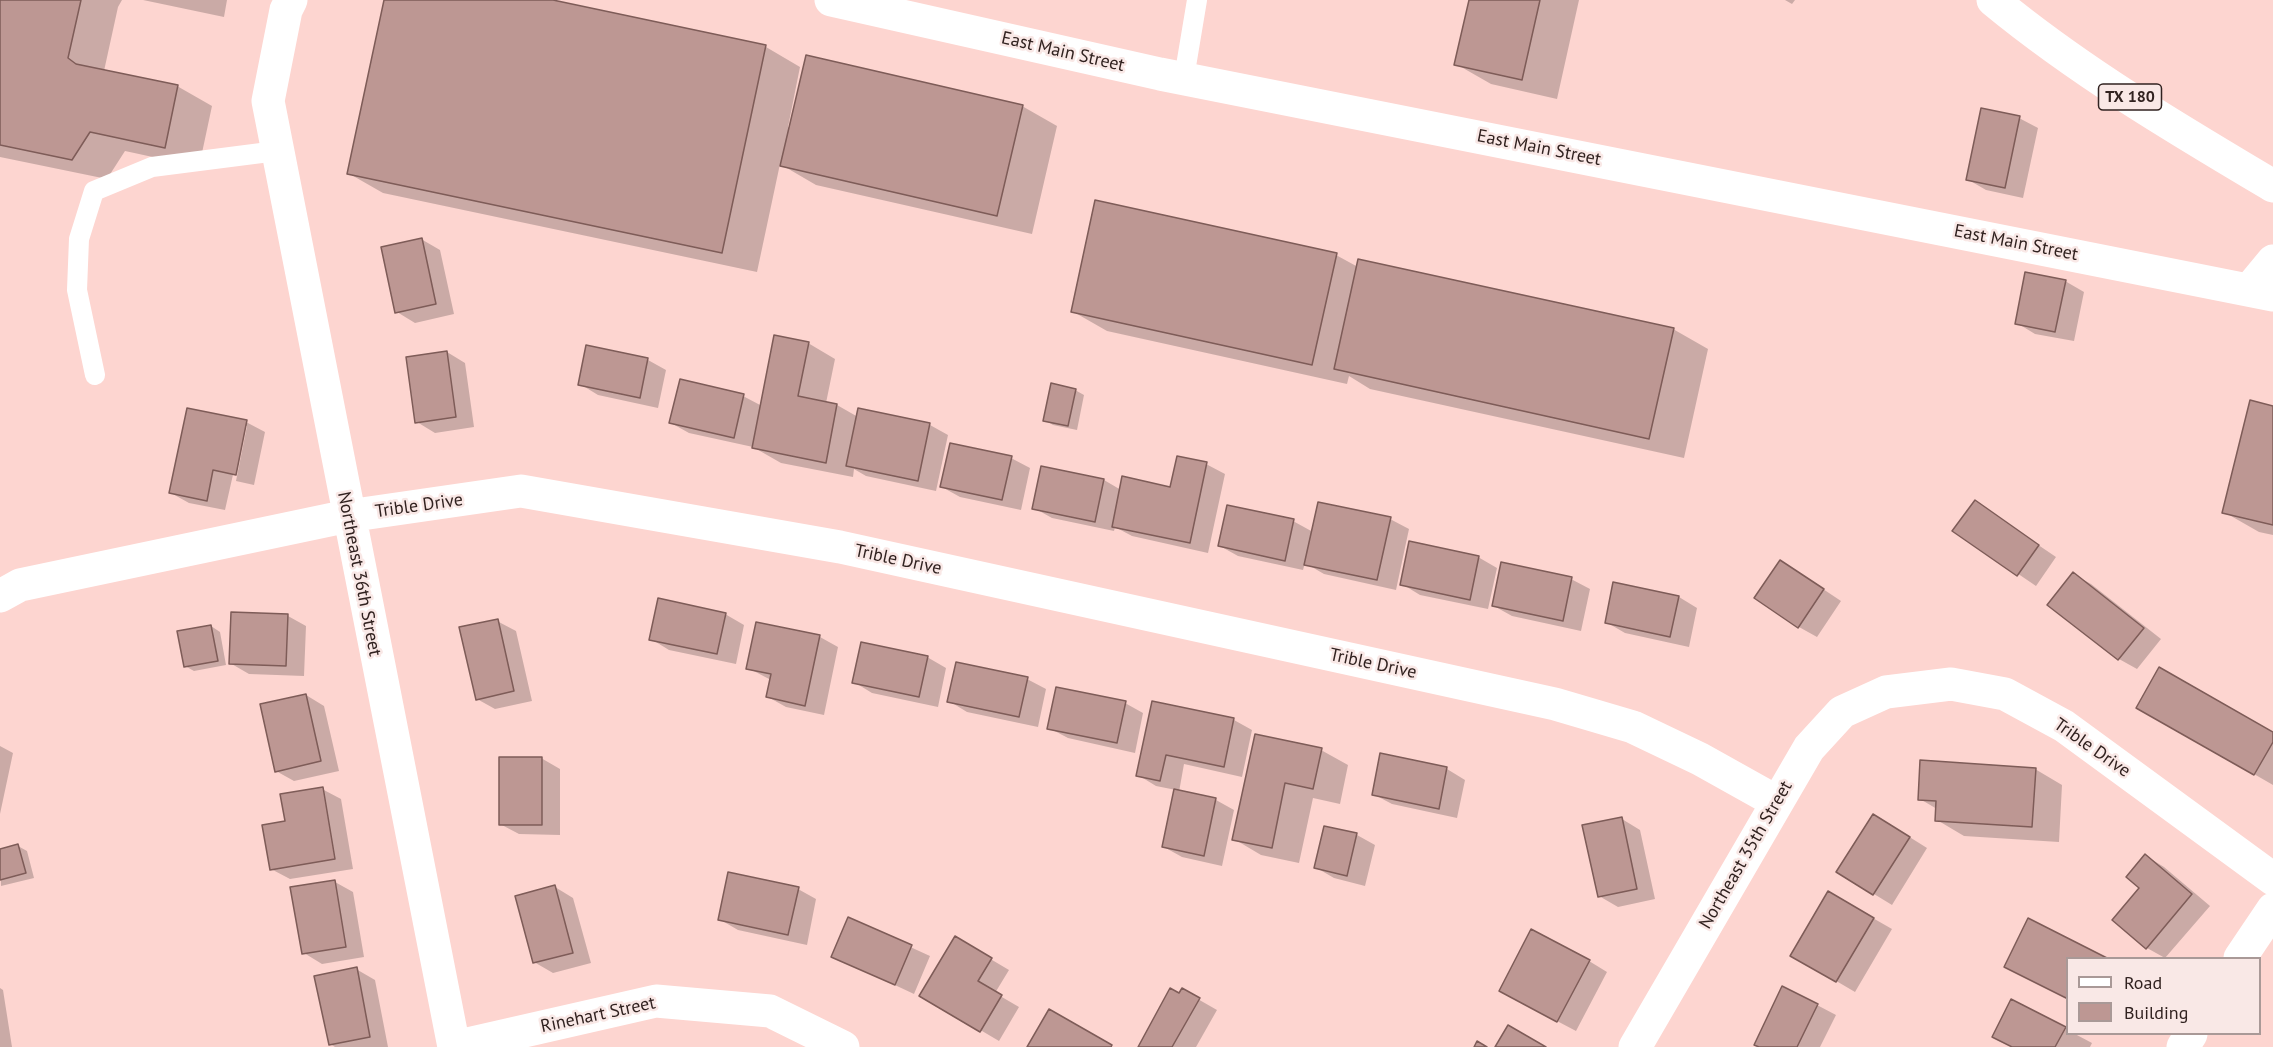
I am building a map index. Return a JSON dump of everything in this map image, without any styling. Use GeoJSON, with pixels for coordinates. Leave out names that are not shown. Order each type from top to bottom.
{"type":"FeatureCollection","features":[{"type":"Feature","properties":{"kind":"street","name":"Northeast 36th Street"},"geometry":{"type":"LineString","coordinates":[[291,0],[286,10],[268,101],[454,1047]]}},
{"type":"Feature","properties":{"kind":"street","name":"East Main Street"},"geometry":{"type":"LineString","coordinates":[[831,0],[1184,78],[2261,293],[2273,261]]}},
{"type":"Feature","properties":{"kind":"street","name":"TX 180"},"geometry":{"type":"LineString","coordinates":[[1993,0],[2031,31],[2180,131],[2273,186]]}},
{"type":"Feature","properties":{"kind":"street","name":"Trible Drive"},"geometry":{"type":"LineString","coordinates":[[0,596],[20,585],[348,516],[521,491],[840,547],[1555,704],[1633,727],[1700,759],[1777,802]]}},
{"type":"Feature","properties":{"kind":"street","name":"Trible Drive"},"geometry":{"type":"LineString","coordinates":[[1886,692],[1951,684],[2005,694],[2064,726],[2273,879]]}},
{"type":"Feature","properties":{"kind":"street","name":"Northeast 35th Street"},"geometry":{"type":"LineString","coordinates":[[1635,1047],[1809,748],[1842,712],[1886,692]]}},
{"type":"Feature","properties":{"kind":"street"},"geometry":{"type":"LineString","coordinates":[[2241,957],[2273,909]]}},
{"type":"Feature","properties":{"kind":"street","name":"Rinehart Street"},"geometry":{"type":"LineString","coordinates":[[454,1047],[656,1001],[770,1011],[843,1047]]}},
{"type":"Feature","properties":{"kind":"lane"},"geometry":{"type":"LineString","coordinates":[[1184,78],[1197,0]]}},
{"type":"Feature","properties":{"kind":"lane"},"geometry":{"type":"LineString","coordinates":[[95,375],[77,290],[79,239],[94,191],[152,166],[277,151]]}},
{"type":"Feature","properties":{"kind":"building"},"geometry":{"type":"Polygon","coordinates":[[[0,0],[81,0],[68,58],[76,64],[178,85],[165,148],[90,132],[72,160],[0,145],[0,0]]]}},
{"type":"Feature","properties":{"kind":"building"},"geometry":{"type":"Polygon","coordinates":[[[384,0],[553,0],[766,45],[722,253],[347,174],[384,0]]]}},
{"type":"Feature","properties":{"kind":"building"},"geometry":{"type":"Polygon","coordinates":[[[1469,0],[1540,0],[1522,80],[1454,65],[1469,0]]]}},
{"type":"Feature","properties":{"kind":"building"},"geometry":{"type":"Polygon","coordinates":[[[806,55],[1023,105],[997,216],[780,166],[806,55]]]}},
{"type":"Feature","properties":{"kind":"building"},"geometry":{"type":"Polygon","coordinates":[[[1981,108],[2020,116],[2005,188],[1966,180],[1981,108]]]}},
{"type":"Feature","properties":{"kind":"building"},"geometry":{"type":"Polygon","coordinates":[[[1095,200],[1337,253],[1312,365],[1071,312],[1095,200]]]}},
{"type":"Feature","properties":{"kind":"building"},"geometry":{"type":"Polygon","coordinates":[[[422,238],[436,304],[395,313],[381,247],[422,238]]]}},
{"type":"Feature","properties":{"kind":"building"},"geometry":{"type":"Polygon","coordinates":[[[1358,259],[1674,328],[1649,439],[1334,369],[1358,259]]]}},
{"type":"Feature","properties":{"kind":"building"},"geometry":{"type":"Polygon","coordinates":[[[2025,272],[2066,280],[2055,332],[2015,324],[2025,272]]]}},
{"type":"Feature","properties":{"kind":"building"},"geometry":{"type":"Polygon","coordinates":[[[774,335],[809,342],[798,396],[837,404],[826,463],[752,448],[774,335]]]}},
{"type":"Feature","properties":{"kind":"building"},"geometry":{"type":"Polygon","coordinates":[[[586,345],[648,358],[640,398],[578,385],[586,345]]]}},
{"type":"Feature","properties":{"kind":"building"},"geometry":{"type":"Polygon","coordinates":[[[447,351],[456,417],[415,423],[406,357],[447,351]]]}},
{"type":"Feature","properties":{"kind":"building"},"geometry":{"type":"Polygon","coordinates":[[[680,379],[744,394],[734,438],[669,423],[680,379]]]}},
{"type":"Feature","properties":{"kind":"building"},"geometry":{"type":"Polygon","coordinates":[[[1051,383],[1076,389],[1068,426],[1043,421],[1051,383]]]}},
{"type":"Feature","properties":{"kind":"building"},"geometry":{"type":"Polygon","coordinates":[[[2250,400],[2273,406],[2273,525],[2222,513],[2250,400]]]}},
{"type":"Feature","properties":{"kind":"building"},"geometry":{"type":"Polygon","coordinates":[[[187,408],[247,420],[236,475],[213,470],[207,501],[169,493],[187,408]]]}},
{"type":"Feature","properties":{"kind":"building"},"geometry":{"type":"Polygon","coordinates":[[[858,408],[930,423],[918,481],[846,466],[858,408]]]}},
{"type":"Feature","properties":{"kind":"building"},"geometry":{"type":"Polygon","coordinates":[[[950,443],[1012,456],[1002,500],[940,487],[950,443]]]}},
{"type":"Feature","properties":{"kind":"building"},"geometry":{"type":"Polygon","coordinates":[[[1177,456],[1207,462],[1190,543],[1112,527],[1122,476],[1170,487],[1177,456]]]}},
{"type":"Feature","properties":{"kind":"building"},"geometry":{"type":"Polygon","coordinates":[[[1041,466],[1104,479],[1095,522],[1032,509],[1041,466]]]}},
{"type":"Feature","properties":{"kind":"building"},"geometry":{"type":"Polygon","coordinates":[[[1975,500],[2039,545],[2017,576],[1952,531],[1975,500]]]}},
{"type":"Feature","properties":{"kind":"building"},"geometry":{"type":"Polygon","coordinates":[[[1318,502],[1391,517],[1377,580],[1304,565],[1318,502]]]}},
{"type":"Feature","properties":{"kind":"building"},"geometry":{"type":"Polygon","coordinates":[[[1227,505],[1294,519],[1285,561],[1218,546],[1227,505]]]}},
{"type":"Feature","properties":{"kind":"building"},"geometry":{"type":"Polygon","coordinates":[[[1409,541],[1479,556],[1470,600],[1400,585],[1409,541]]]}},
{"type":"Feature","properties":{"kind":"building"},"geometry":{"type":"Polygon","coordinates":[[[1780,560],[1824,589],[1798,628],[1754,598],[1780,560]]]}},
{"type":"Feature","properties":{"kind":"building"},"geometry":{"type":"Polygon","coordinates":[[[1501,562],[1572,577],[1563,621],[1492,606],[1501,562]]]}},
{"type":"Feature","properties":{"kind":"building"},"geometry":{"type":"Polygon","coordinates":[[[2073,572],[2144,628],[2118,660],[2047,605],[2073,572]]]}},
{"type":"Feature","properties":{"kind":"building"},"geometry":{"type":"Polygon","coordinates":[[[1613,582],[1679,596],[1670,637],[1605,623],[1613,582]]]}},
{"type":"Feature","properties":{"kind":"building"},"geometry":{"type":"Polygon","coordinates":[[[658,598],[726,613],[717,654],[649,640],[658,598]]]}},
{"type":"Feature","properties":{"kind":"building"},"geometry":{"type":"Polygon","coordinates":[[[231,612],[288,614],[286,666],[229,664],[231,612]]]}},
{"type":"Feature","properties":{"kind":"building"},"geometry":{"type":"Polygon","coordinates":[[[498,619],[514,691],[476,700],[459,627],[498,619]]]}},
{"type":"Feature","properties":{"kind":"building"},"geometry":{"type":"Polygon","coordinates":[[[756,622],[820,635],[805,706],[766,697],[771,674],[746,669],[756,622]]]}},
{"type":"Feature","properties":{"kind":"building"},"geometry":{"type":"Polygon","coordinates":[[[211,625],[218,661],[184,667],[177,631],[211,625]]]}},
{"type":"Feature","properties":{"kind":"building"},"geometry":{"type":"Polygon","coordinates":[[[861,642],[928,656],[919,697],[852,683],[861,642]]]}},
{"type":"Feature","properties":{"kind":"building"},"geometry":{"type":"Polygon","coordinates":[[[956,662],[1028,677],[1019,717],[947,702],[956,662]]]}},
{"type":"Feature","properties":{"kind":"building"},"geometry":{"type":"Polygon","coordinates":[[[2159,667],[2273,732],[2273,742],[2254,775],[2136,708],[2159,667]]]}},
{"type":"Feature","properties":{"kind":"building"},"geometry":{"type":"Polygon","coordinates":[[[1056,687],[1126,701],[1117,743],[1047,729],[1056,687]]]}},
{"type":"Feature","properties":{"kind":"building"},"geometry":{"type":"Polygon","coordinates":[[[306,694],[321,761],[275,772],[260,704],[306,694]]]}},
{"type":"Feature","properties":{"kind":"building"},"geometry":{"type":"Polygon","coordinates":[[[1152,701],[1234,718],[1224,767],[1166,755],[1160,781],[1136,776],[1152,701]]]}},
{"type":"Feature","properties":{"kind":"building"},"geometry":{"type":"Polygon","coordinates":[[[1255,734],[1322,748],[1313,789],[1285,783],[1272,848],[1232,840],[1255,734]]]}},
{"type":"Feature","properties":{"kind":"building"},"geometry":{"type":"Polygon","coordinates":[[[1380,753],[1447,767],[1439,809],[1372,795],[1380,753]]]}},
{"type":"Feature","properties":{"kind":"building"},"geometry":{"type":"Polygon","coordinates":[[[499,757],[542,757],[542,825],[499,825],[499,757]]]}},
{"type":"Feature","properties":{"kind":"building"},"geometry":{"type":"Polygon","coordinates":[[[1920,760],[2036,768],[2032,827],[1935,821],[1936,801],[1918,800],[1920,760]]]}},
{"type":"Feature","properties":{"kind":"building"},"geometry":{"type":"Polygon","coordinates":[[[323,787],[335,859],[270,870],[262,825],[285,821],[280,794],[323,787]]]}},
{"type":"Feature","properties":{"kind":"building"},"geometry":{"type":"Polygon","coordinates":[[[1174,789],[1216,798],[1204,856],[1162,847],[1174,789]]]}},
{"type":"Feature","properties":{"kind":"building"},"geometry":{"type":"Polygon","coordinates":[[[1873,814],[1910,837],[1873,895],[1836,872],[1873,814]]]}},
{"type":"Feature","properties":{"kind":"building"},"geometry":{"type":"Polygon","coordinates":[[[1622,817],[1637,889],[1598,897],[1582,825],[1622,817]]]}},
{"type":"Feature","properties":{"kind":"building"},"geometry":{"type":"Polygon","coordinates":[[[1324,826],[1357,833],[1347,876],[1314,868],[1324,826]]]}},
{"type":"Feature","properties":{"kind":"building"},"geometry":{"type":"Polygon","coordinates":[[[18,844],[26,873],[0,880],[0,849],[18,844]]]}},
{"type":"Feature","properties":{"kind":"building"},"geometry":{"type":"Polygon","coordinates":[[[2145,854],[2192,894],[2146,949],[2112,920],[2139,888],[2126,877],[2145,854]]]}},
{"type":"Feature","properties":{"kind":"building"},"geometry":{"type":"Polygon","coordinates":[[[728,872],[799,887],[788,935],[718,920],[728,872]]]}},
{"type":"Feature","properties":{"kind":"building"},"geometry":{"type":"Polygon","coordinates":[[[335,880],[346,947],[302,954],[290,887],[335,880]]]}},
{"type":"Feature","properties":{"kind":"building"},"geometry":{"type":"Polygon","coordinates":[[[555,885],[573,953],[533,963],[515,896],[555,885]]]}},
{"type":"Feature","properties":{"kind":"building"},"geometry":{"type":"Polygon","coordinates":[[[1828,891],[1874,918],[1836,982],[1790,956],[1828,891]]]}},
{"type":"Feature","properties":{"kind":"building"},"geometry":{"type":"Polygon","coordinates":[[[848,917],[912,945],[895,985],[831,957],[848,917]]]}},
{"type":"Feature","properties":{"kind":"building"},"geometry":{"type":"Polygon","coordinates":[[[2028,918],[2105,957],[2066,957],[2066,998],[2004,967],[2028,918]]]}},
{"type":"Feature","properties":{"kind":"building"},"geometry":{"type":"Polygon","coordinates":[[[1531,929],[1590,960],[1557,1022],[1499,991],[1531,929]]]}},
{"type":"Feature","properties":{"kind":"building"},"geometry":{"type":"Polygon","coordinates":[[[955,936],[992,958],[978,981],[1002,995],[980,1032],[919,996],[955,936]]]}},
{"type":"Feature","properties":{"kind":"building"},"geometry":{"type":"Polygon","coordinates":[[[357,967],[370,1037],[329,1045],[314,976],[357,967]]]}},
{"type":"Feature","properties":{"kind":"building"},"geometry":{"type":"Polygon","coordinates":[[[1782,986],[1818,1004],[1797,1047],[1754,1045],[1782,986]]]}},
{"type":"Feature","properties":{"kind":"building"},"geometry":{"type":"Polygon","coordinates":[[[1170,988],[1179,993],[1182,988],[1200,998],[1172,1047],[1138,1047],[1170,988]]]}},
{"type":"Feature","properties":{"kind":"building"},"geometry":{"type":"Polygon","coordinates":[[[2011,999],[2066,1027],[2055,1047],[2012,1047],[1992,1037],[2011,999]]]}},
{"type":"Feature","properties":{"kind":"building"},"geometry":{"type":"Polygon","coordinates":[[[1049,1009],[1112,1045],[1111,1047],[1027,1047],[1049,1009]]]}},
{"type":"Feature","properties":{"kind":"building"},"geometry":{"type":"Polygon","coordinates":[[[1508,1025],[1546,1047],[1495,1047],[1508,1025]]]}},
{"type":"Feature","properties":{"kind":"building"},"geometry":{"type":"Polygon","coordinates":[[[1477,1041],[1487,1047],[1474,1047],[1477,1041]]]}}]}
